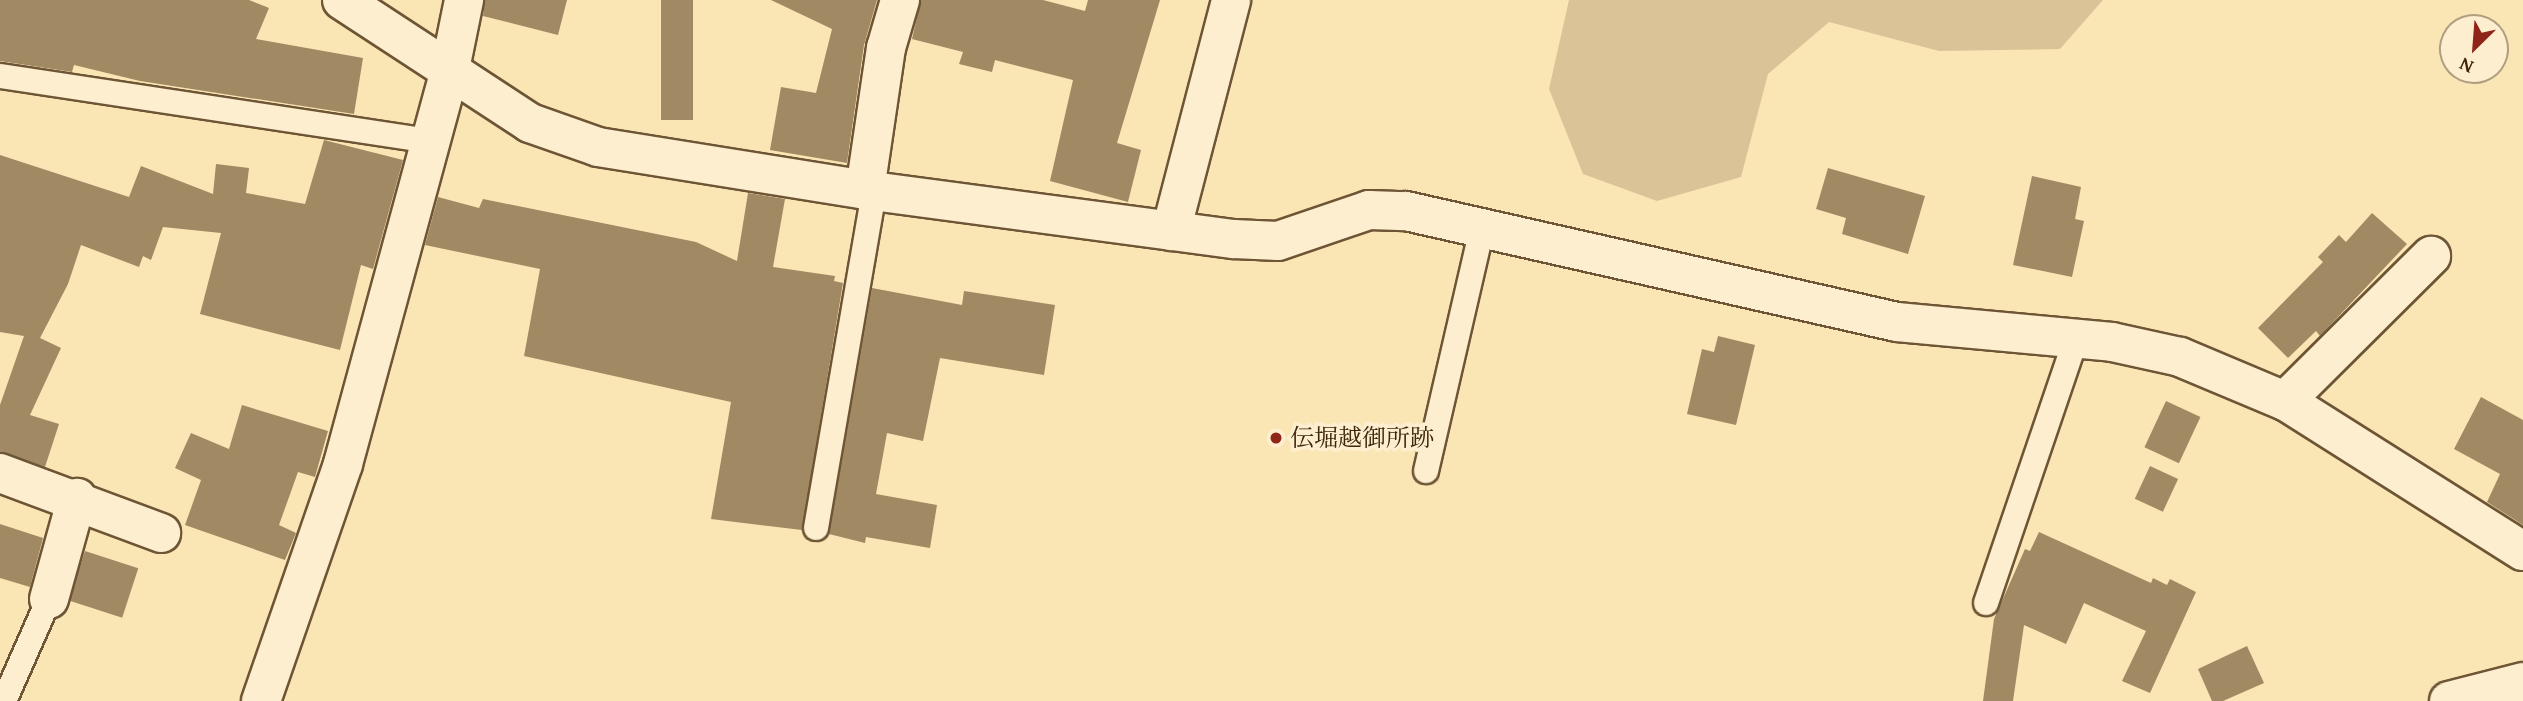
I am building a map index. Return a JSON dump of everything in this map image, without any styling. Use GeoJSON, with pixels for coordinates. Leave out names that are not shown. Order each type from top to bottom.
{"type":"FeatureCollection","features":[{"type":"Feature","properties":{"kind":"street"},"geometry":{"type":"LineString","coordinates":[[342,0],[449,74],[530,123],[598,147],[870,190],[1171,231],[1278,241],[1369,210],[1406,211],[1897,323],[2075,341],[2112,342],[2180,357],[2286,401],[2523,551]]}},
{"type":"Feature","properties":{"kind":"street"},"geometry":{"type":"LineString","coordinates":[[261,701],[343,464],[449,74],[464,0]]}},
{"type":"Feature","properties":{"kind":"street"},"geometry":{"type":"LineString","coordinates":[[870,190],[886,48],[900,0]]}},
{"type":"Feature","properties":{"kind":"street"},"geometry":{"type":"LineString","coordinates":[[1171,231],[1231,0]]}},
{"type":"Feature","properties":{"kind":"street"},"geometry":{"type":"LineString","coordinates":[[2286,401],[2431,256]]}},
{"type":"Feature","properties":{"kind":"street"},"geometry":{"type":"LineString","coordinates":[[0,473],[76,498],[161,533]]}},
{"type":"Feature","properties":{"kind":"street"},"geometry":{"type":"LineString","coordinates":[[50,599],[76,498]]}},
{"type":"Feature","properties":{"kind":"street"},"geometry":{"type":"LineString","coordinates":[[2449,701],[2523,682]]}},
{"type":"Feature","properties":{"kind":"lane"},"geometry":{"type":"LineString","coordinates":[[0,76],[431,141]]}},
{"type":"Feature","properties":{"kind":"lane"},"geometry":{"type":"LineString","coordinates":[[816,528],[870,190]]}},
{"type":"Feature","properties":{"kind":"lane"},"geometry":{"type":"LineString","coordinates":[[1426,471],[1482,228]]}},
{"type":"Feature","properties":{"kind":"lane"},"geometry":{"type":"LineString","coordinates":[[1986,603],[2075,341]]}},
{"type":"Feature","properties":{"kind":"lane"},"geometry":{"type":"LineString","coordinates":[[4,701],[50,599]]}},
{"type":"Feature","properties":{"kind":"shaded area"},"geometry":{"type":"Polygon","coordinates":[[[1569,0],[2103,0],[2060,49],[1939,51],[1829,22],[1768,74],[1741,177],[1657,201],[1583,174],[1549,89],[1569,0]]]}},
{"type":"Feature","properties":{"kind":"building"},"geometry":{"type":"Polygon","coordinates":[[[0,0],[249,0],[269,8],[256,39],[363,58],[354,114],[140,81],[74,65],[72,72],[0,61],[0,0]]]}},
{"type":"Feature","properties":{"kind":"building"},"geometry":{"type":"Polygon","coordinates":[[[485,0],[567,0],[558,35],[483,16],[485,0]]]}},
{"type":"Feature","properties":{"kind":"building"},"geometry":{"type":"Polygon","coordinates":[[[661,0],[693,0],[693,120],[661,120],[661,0]]]}},
{"type":"Feature","properties":{"kind":"building"},"geometry":{"type":"Polygon","coordinates":[[[771,0],[877,0],[864,45],[847,163],[770,150],[781,87],[816,93],[832,29],[771,0]]]}},
{"type":"Feature","properties":{"kind":"building"},"geometry":{"type":"Polygon","coordinates":[[[921,0],[1043,0],[1085,11],[1088,0],[1160,0],[1117,143],[1141,150],[1128,202],[1050,181],[1073,80],[995,60],[992,72],[959,64],[963,52],[912,39],[921,0]]]}},
{"type":"Feature","properties":{"kind":"building"},"geometry":{"type":"Polygon","coordinates":[[[324,140],[403,160],[373,269],[361,265],[340,350],[200,314],[221,233],[163,227],[151,260],[143,256],[139,267],[81,245],[68,284],[40,338],[61,348],[30,415],[59,424],[45,467],[0,452],[0,405],[24,336],[0,332],[0,155],[129,197],[141,166],[213,194],[216,164],[249,168],[246,193],[305,204],[324,140]]]}},
{"type":"Feature","properties":{"kind":"building"},"geometry":{"type":"Polygon","coordinates":[[[1828,168],[1925,196],[1908,254],[1842,234],[1846,218],[1816,209],[1828,168]]]}},
{"type":"Feature","properties":{"kind":"building"},"geometry":{"type":"Polygon","coordinates":[[[2032,176],[2081,187],[2075,219],[2084,221],[2072,277],[2013,265],[2032,176]]]}},
{"type":"Feature","properties":{"kind":"building"},"geometry":{"type":"Polygon","coordinates":[[[748,193],[785,199],[773,267],[835,276],[834,281],[843,283],[802,530],[711,519],[731,402],[524,356],[540,269],[425,245],[438,197],[479,208],[483,199],[696,242],[737,261],[748,193]]]}},
{"type":"Feature","properties":{"kind":"building"},"geometry":{"type":"Polygon","coordinates":[[[2372,213],[2407,244],[2320,336],[2316,331],[2288,358],[2258,328],[2323,262],[2318,257],[2339,235],[2346,242],[2372,213]]]}},
{"type":"Feature","properties":{"kind":"building"},"geometry":{"type":"Polygon","coordinates":[[[872,288],[962,305],[964,291],[1055,305],[1044,375],[940,358],[923,441],[887,433],[876,494],[937,505],[930,548],[866,537],[865,543],[829,534],[872,288]]]}},
{"type":"Feature","properties":{"kind":"building"},"geometry":{"type":"Polygon","coordinates":[[[1718,336],[1755,345],[1736,425],[1687,414],[1702,349],[1714,352],[1718,336]]]}},
{"type":"Feature","properties":{"kind":"building"},"geometry":{"type":"Polygon","coordinates":[[[2481,397],[2523,420],[2523,525],[2487,502],[2500,474],[2454,449],[2481,397]]]}},
{"type":"Feature","properties":{"kind":"building"},"geometry":{"type":"Polygon","coordinates":[[[2166,401],[2200,417],[2179,463],[2144,447],[2166,401]]]}},
{"type":"Feature","properties":{"kind":"building"},"geometry":{"type":"Polygon","coordinates":[[[242,405],[328,431],[315,477],[298,472],[279,525],[296,533],[285,560],[185,525],[201,480],[175,468],[191,433],[229,449],[242,405]]]}},
{"type":"Feature","properties":{"kind":"building"},"geometry":{"type":"Polygon","coordinates":[[[2150,466],[2178,479],[2163,512],[2135,499],[2150,466]]]}},
{"type":"Feature","properties":{"kind":"building"},"geometry":{"type":"Polygon","coordinates":[[[0,524],[43,538],[30,587],[0,578],[0,524]]]}},
{"type":"Feature","properties":{"kind":"building"},"geometry":{"type":"Polygon","coordinates":[[[2039,532],[2151,583],[2153,578],[2167,585],[2170,579],[2196,592],[2150,693],[2122,681],[2146,631],[2084,603],[2066,644],[2024,625],[2013,701],[1983,701],[1994,619],[2025,549],[2030,551],[2039,532]]]}},
{"type":"Feature","properties":{"kind":"building"},"geometry":{"type":"Polygon","coordinates":[[[85,551],[138,568],[122,618],[69,600],[85,551]]]}},
{"type":"Feature","properties":{"kind":"building"},"geometry":{"type":"Polygon","coordinates":[[[2247,646],[2264,683],[2223,701],[2212,701],[2198,669],[2247,646]]]}},
{"type":"Feature","properties":{"kind":"place","name":"伝堀越御所跡"},"geometry":{"type":"Point","coordinates":[1276,438]}}]}
